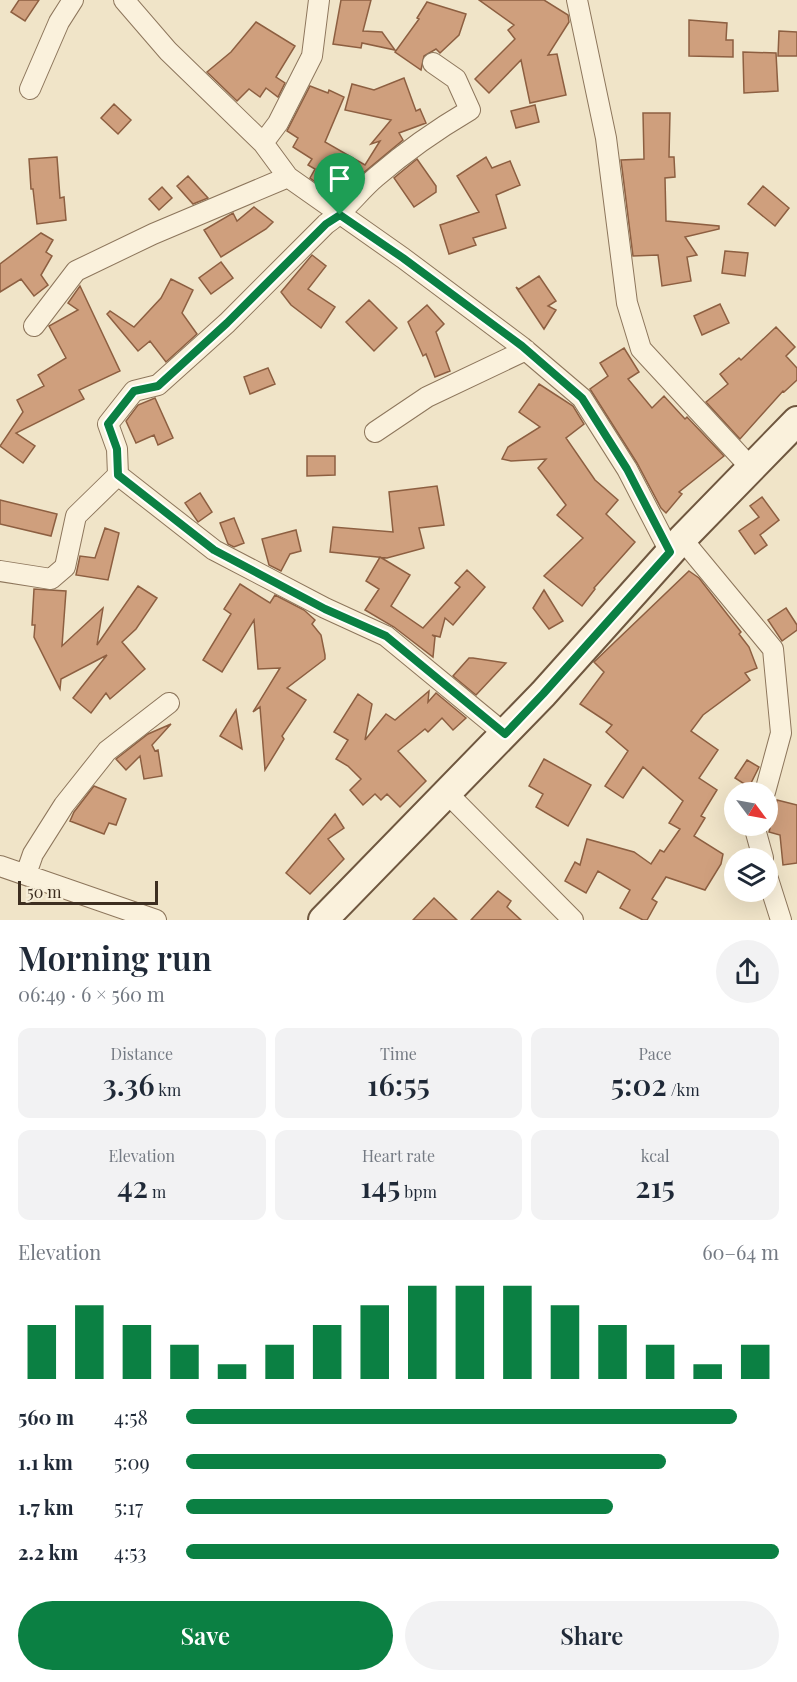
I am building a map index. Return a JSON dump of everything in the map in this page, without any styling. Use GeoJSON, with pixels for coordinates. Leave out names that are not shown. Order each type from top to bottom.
{"type":"FeatureCollection","features":[{"type":"Feature","properties":{"kind":"street"},"geometry":{"type":"LineString","coordinates":[[30,89],[59,22],[73,0]]}},
{"type":"Feature","properties":{"kind":"street"},"geometry":{"type":"LineString","coordinates":[[124,0],[168,51],[263,143],[288,177],[403,258],[526,350],[582,398],[676,545],[773,649],[782,733],[768,782]]}},
{"type":"Feature","properties":{"kind":"street"},"geometry":{"type":"LineString","coordinates":[[263,143],[278,123],[312,56],[319,0]]}},
{"type":"Feature","properties":{"kind":"street"},"geometry":{"type":"LineString","coordinates":[[577,0],[606,138],[627,303],[641,349],[752,469]]}},
{"type":"Feature","properties":{"kind":"street"},"geometry":{"type":"LineString","coordinates":[[0,571],[51,579],[65,567],[76,516],[118,475],[117,449],[108,424],[134,391],[158,386],[227,323],[326,224],[340,215],[374,179],[426,136],[470,110],[456,79],[433,63]]}},
{"type":"Feature","properties":{"kind":"street"},"geometry":{"type":"LineString","coordinates":[[33,326],[76,271],[153,234],[288,177]]}},
{"type":"Feature","properties":{"kind":"street"},"geometry":{"type":"LineString","coordinates":[[375,432],[427,397],[526,350]]}},
{"type":"Feature","properties":{"kind":"street"},"geometry":{"type":"LineString","coordinates":[[323,920],[543,694],[676,545],[797,421]]}},
{"type":"Feature","properties":{"kind":"street"},"geometry":{"type":"LineString","coordinates":[[118,475],[214,550],[325,609],[386,636],[505,734]]}},
{"type":"Feature","properties":{"kind":"street"},"geometry":{"type":"LineString","coordinates":[[26,874],[33,854],[64,805],[106,751],[169,703]]}},
{"type":"Feature","properties":{"kind":"street"},"geometry":{"type":"LineString","coordinates":[[447,793],[573,920]]}},
{"type":"Feature","properties":{"kind":"street"},"geometry":{"type":"LineString","coordinates":[[0,866],[156,920]]}},
{"type":"Feature","properties":{"kind":"street"},"geometry":{"type":"LineString","coordinates":[[775,902],[781,920]]}},
{"type":"Feature","properties":{"kind":"building"},"geometry":{"type":"Polygon","coordinates":[[[19,0],[39,0],[25,21],[11,12],[19,0]]]}},
{"type":"Feature","properties":{"kind":"building"},"geometry":{"type":"Polygon","coordinates":[[[341,0],[371,0],[363,31],[382,32],[395,50],[362,43],[361,48],[333,44],[341,0]]]}},
{"type":"Feature","properties":{"kind":"building"},"geometry":{"type":"Polygon","coordinates":[[[479,0],[544,0],[568,15],[569,22],[548,55],[557,54],[566,95],[530,103],[521,60],[489,93],[475,79],[515,39],[508,30],[514,25],[479,0]]]}},
{"type":"Feature","properties":{"kind":"building"},"geometry":{"type":"Polygon","coordinates":[[[427,2],[466,14],[459,35],[440,53],[436,49],[424,56],[421,70],[395,52],[419,19],[417,18],[427,2]]]}},
{"type":"Feature","properties":{"kind":"building"},"geometry":{"type":"Polygon","coordinates":[[[689,20],[727,23],[726,40],[733,40],[733,57],[689,56],[689,20]]]}},
{"type":"Feature","properties":{"kind":"building"},"geometry":{"type":"Polygon","coordinates":[[[256,22],[295,46],[276,77],[285,83],[278,97],[266,88],[260,97],[249,89],[237,101],[207,72],[231,52],[256,22]]]}},
{"type":"Feature","properties":{"kind":"building"},"geometry":{"type":"Polygon","coordinates":[[[779,31],[797,32],[797,56],[778,56],[779,31]]]}},
{"type":"Feature","properties":{"kind":"building"},"geometry":{"type":"Polygon","coordinates":[[[743,52],[776,53],[778,91],[744,93],[743,52]]]}},
{"type":"Feature","properties":{"kind":"building"},"geometry":{"type":"Polygon","coordinates":[[[404,78],[416,111],[420,109],[426,123],[399,133],[403,140],[362,174],[338,198],[310,178],[315,169],[308,165],[312,159],[293,147],[298,138],[287,131],[310,86],[328,93],[329,90],[344,97],[325,142],[365,165],[380,141],[371,144],[391,120],[345,110],[352,84],[374,90],[404,78]]]}},
{"type":"Feature","properties":{"kind":"building"},"geometry":{"type":"Polygon","coordinates":[[[114,104],[131,120],[118,134],[101,118],[114,104]]]}},
{"type":"Feature","properties":{"kind":"building"},"geometry":{"type":"Polygon","coordinates":[[[535,105],[539,122],[516,128],[511,111],[535,105]]]}},
{"type":"Feature","properties":{"kind":"building"},"geometry":{"type":"Polygon","coordinates":[[[643,113],[670,113],[669,157],[674,157],[675,177],[665,178],[666,221],[719,226],[719,229],[685,237],[697,255],[687,257],[691,281],[662,286],[658,255],[633,256],[621,160],[644,159],[643,113]]]}},
{"type":"Feature","properties":{"kind":"building"},"geometry":{"type":"Polygon","coordinates":[[[57,157],[60,198],[64,197],[66,220],[37,224],[29,159],[57,157]]]}},
{"type":"Feature","properties":{"kind":"building"},"geometry":{"type":"Polygon","coordinates":[[[486,157],[492,168],[510,161],[520,185],[496,195],[506,228],[473,238],[476,245],[449,254],[440,225],[479,212],[457,176],[486,157]]]}},
{"type":"Feature","properties":{"kind":"building"},"geometry":{"type":"Polygon","coordinates":[[[417,159],[436,186],[436,192],[414,207],[394,178],[417,159]]]}},
{"type":"Feature","properties":{"kind":"building"},"geometry":{"type":"Polygon","coordinates":[[[188,176],[208,198],[193,204],[177,186],[188,176]]]}},
{"type":"Feature","properties":{"kind":"building"},"geometry":{"type":"Polygon","coordinates":[[[763,186],[789,208],[775,226],[748,204],[763,186]]]}},
{"type":"Feature","properties":{"kind":"building"},"geometry":{"type":"Polygon","coordinates":[[[162,187],[172,198],[159,210],[149,199],[162,187]]]}},
{"type":"Feature","properties":{"kind":"building"},"geometry":{"type":"Polygon","coordinates":[[[254,207],[273,222],[266,229],[221,257],[204,230],[233,213],[237,221],[254,207]]]}},
{"type":"Feature","properties":{"kind":"building"},"geometry":{"type":"Polygon","coordinates":[[[41,233],[53,240],[46,252],[52,256],[41,275],[48,285],[34,296],[21,279],[0,292],[0,264],[41,233]]]}},
{"type":"Feature","properties":{"kind":"building"},"geometry":{"type":"Polygon","coordinates":[[[725,251],[748,253],[745,276],[722,273],[725,251]]]}},
{"type":"Feature","properties":{"kind":"building"},"geometry":{"type":"Polygon","coordinates":[[[312,255],[326,266],[308,289],[335,307],[321,328],[291,305],[281,292],[312,255]]]}},
{"type":"Feature","properties":{"kind":"building"},"geometry":{"type":"Polygon","coordinates":[[[221,262],[233,278],[211,294],[199,278],[221,262]]]}},
{"type":"Feature","properties":{"kind":"building"},"geometry":{"type":"Polygon","coordinates":[[[539,276],[556,301],[548,306],[556,310],[544,329],[516,287],[519,289],[539,276]]]}},
{"type":"Feature","properties":{"kind":"building"},"geometry":{"type":"Polygon","coordinates":[[[171,279],[193,290],[182,313],[197,334],[166,362],[150,341],[138,351],[107,314],[110,311],[134,327],[161,298],[171,279]]]}},
{"type":"Feature","properties":{"kind":"building"},"geometry":{"type":"Polygon","coordinates":[[[80,286],[120,371],[79,390],[84,399],[16,433],[35,446],[23,463],[0,446],[23,412],[17,400],[44,386],[38,375],[66,358],[49,326],[78,310],[68,303],[80,286]]]}},
{"type":"Feature","properties":{"kind":"building"},"geometry":{"type":"Polygon","coordinates":[[[369,300],[397,328],[374,351],[346,322],[369,300]]]}},
{"type":"Feature","properties":{"kind":"building"},"geometry":{"type":"Polygon","coordinates":[[[720,304],[729,323],[702,335],[694,316],[720,304]]]}},
{"type":"Feature","properties":{"kind":"building"},"geometry":{"type":"Polygon","coordinates":[[[427,305],[444,324],[436,332],[450,371],[435,377],[426,354],[423,356],[408,322],[427,305]]]}},
{"type":"Feature","properties":{"kind":"building"},"geometry":{"type":"Polygon","coordinates":[[[776,327],[795,347],[786,356],[797,368],[797,380],[783,391],[740,439],[706,402],[728,384],[720,374],[739,358],[741,360],[776,327]]]}},
{"type":"Feature","properties":{"kind":"building"},"geometry":{"type":"Polygon","coordinates":[[[624,348],[639,372],[628,379],[652,408],[664,396],[724,456],[679,492],[682,494],[666,513],[590,389],[608,376],[600,363],[624,348]]]}},
{"type":"Feature","properties":{"kind":"building"},"geometry":{"type":"Polygon","coordinates":[[[268,368],[275,384],[250,394],[244,377],[268,368]]]}},
{"type":"Feature","properties":{"kind":"building"},"geometry":{"type":"Polygon","coordinates":[[[539,384],[573,406],[584,424],[566,438],[595,480],[618,500],[606,514],[635,542],[594,588],[582,606],[544,576],[583,538],[557,515],[566,505],[538,468],[546,459],[511,461],[502,459],[508,447],[540,427],[519,412],[539,384]]]}},
{"type":"Feature","properties":{"kind":"building"},"geometry":{"type":"Polygon","coordinates":[[[155,398],[173,438],[158,445],[154,435],[136,443],[126,421],[138,405],[155,398]]]}},
{"type":"Feature","properties":{"kind":"building"},"geometry":{"type":"Polygon","coordinates":[[[307,456],[335,456],[335,475],[307,476],[307,456]]]}},
{"type":"Feature","properties":{"kind":"building"},"geometry":{"type":"Polygon","coordinates":[[[437,486],[444,525],[419,528],[424,548],[387,558],[330,552],[333,527],[393,532],[389,492],[437,486]]]}},
{"type":"Feature","properties":{"kind":"building"},"geometry":{"type":"Polygon","coordinates":[[[200,493],[212,512],[198,522],[185,503],[200,493]]]}},
{"type":"Feature","properties":{"kind":"building"},"geometry":{"type":"Polygon","coordinates":[[[762,497],[779,520],[760,535],[767,545],[755,554],[739,531],[759,517],[750,506],[762,497]]]}},
{"type":"Feature","properties":{"kind":"building"},"geometry":{"type":"Polygon","coordinates":[[[0,500],[57,514],[51,536],[0,524],[0,500]]]}},
{"type":"Feature","properties":{"kind":"building"},"geometry":{"type":"Polygon","coordinates":[[[234,518],[244,543],[234,547],[228,544],[220,523],[234,518]]]}},
{"type":"Feature","properties":{"kind":"building"},"geometry":{"type":"Polygon","coordinates":[[[105,528],[119,533],[108,580],[76,575],[80,556],[95,558],[105,528]]]}},
{"type":"Feature","properties":{"kind":"building"},"geometry":{"type":"Polygon","coordinates":[[[296,530],[301,551],[290,554],[281,571],[269,565],[262,539],[296,530]]]}},
{"type":"Feature","properties":{"kind":"building"},"geometry":{"type":"Polygon","coordinates":[[[380,557],[410,575],[391,606],[423,628],[460,587],[455,583],[467,570],[485,587],[453,625],[445,618],[440,637],[432,635],[435,637],[433,657],[394,627],[365,610],[379,589],[366,581],[380,557]]]}},
{"type":"Feature","properties":{"kind":"building"},"geometry":{"type":"Polygon","coordinates":[[[689,571],[699,578],[741,632],[739,634],[749,647],[757,668],[745,673],[750,680],[703,715],[691,731],[718,750],[699,778],[717,790],[701,816],[705,818],[694,836],[723,854],[721,864],[705,890],[666,877],[652,899],[657,902],[647,920],[643,920],[620,908],[630,890],[598,871],[586,893],[565,881],[575,862],[580,865],[587,839],[634,852],[651,864],[660,850],[664,852],[680,829],[669,823],[683,801],[643,767],[623,798],[605,786],[628,751],[606,732],[612,725],[580,704],[604,672],[594,662],[689,571]]]}},
{"type":"Feature","properties":{"kind":"building"},"geometry":{"type":"Polygon","coordinates":[[[240,584],[270,603],[275,595],[304,610],[315,620],[312,624],[321,635],[325,655],[325,659],[287,688],[306,700],[282,736],[284,739],[265,770],[260,707],[253,712],[280,668],[258,669],[254,620],[222,672],[203,660],[231,614],[224,609],[240,584]]]}},
{"type":"Feature","properties":{"kind":"building"},"geometry":{"type":"Polygon","coordinates":[[[138,586],[157,598],[136,629],[122,642],[145,669],[110,699],[106,693],[91,713],[73,698],[107,655],[61,679],[60,689],[34,637],[35,625],[32,625],[34,589],[66,591],[62,646],[103,608],[97,645],[138,586]]]}},
{"type":"Feature","properties":{"kind":"building"},"geometry":{"type":"Polygon","coordinates":[[[544,590],[563,621],[549,629],[533,608],[544,590]]]}},
{"type":"Feature","properties":{"kind":"building"},"geometry":{"type":"Polygon","coordinates":[[[786,608],[797,625],[797,630],[782,641],[768,620],[786,608]]]}},
{"type":"Feature","properties":{"kind":"building"},"geometry":{"type":"Polygon","coordinates":[[[469,658],[506,663],[476,695],[453,676],[469,658]]]}},
{"type":"Feature","properties":{"kind":"building"},"geometry":{"type":"Polygon","coordinates":[[[429,691],[428,702],[436,693],[466,718],[453,730],[442,718],[428,732],[425,729],[398,751],[426,781],[400,807],[387,794],[381,800],[375,794],[363,805],[350,790],[361,779],[348,766],[336,759],[348,740],[334,732],[358,694],[372,704],[365,740],[386,714],[395,720],[429,691]]]}},
{"type":"Feature","properties":{"kind":"building"},"geometry":{"type":"Polygon","coordinates":[[[236,710],[242,749],[220,736],[236,710]]]}},
{"type":"Feature","properties":{"kind":"building"},"geometry":{"type":"Polygon","coordinates":[[[171,724],[152,745],[155,751],[158,750],[162,776],[144,779],[140,756],[126,770],[116,759],[148,734],[171,724]]]}},
{"type":"Feature","properties":{"kind":"building"},"geometry":{"type":"Polygon","coordinates":[[[544,759],[591,785],[568,826],[536,807],[543,794],[529,786],[544,759]]]}},
{"type":"Feature","properties":{"kind":"building"},"geometry":{"type":"Polygon","coordinates":[[[747,760],[759,767],[752,782],[741,782],[735,778],[747,760]]]}},
{"type":"Feature","properties":{"kind":"building"},"geometry":{"type":"Polygon","coordinates":[[[94,786],[126,799],[116,825],[109,823],[104,834],[70,821],[94,786]]]}},
{"type":"Feature","properties":{"kind":"building"},"geometry":{"type":"Polygon","coordinates":[[[778,800],[797,805],[797,863],[783,865],[780,835],[778,834],[778,800]]]}},
{"type":"Feature","properties":{"kind":"building"},"geometry":{"type":"Polygon","coordinates":[[[335,814],[344,828],[328,839],[344,859],[310,894],[286,873],[335,814]]]}},
{"type":"Feature","properties":{"kind":"building"},"geometry":{"type":"Polygon","coordinates":[[[498,891],[511,901],[507,907],[521,920],[471,920],[498,891]]]}},
{"type":"Feature","properties":{"kind":"building"},"geometry":{"type":"Polygon","coordinates":[[[434,898],[457,920],[413,920],[434,898]]]}},
{"type":"Feature","properties":{"kind":"route"},"geometry":{"type":"LineString","coordinates":[[340,215],[403,258],[522,346],[582,398],[627,469],[670,552],[505,734],[386,636],[325,609],[214,550],[118,475],[117,449],[108,424],[115,413],[134,391],[158,386],[227,323],[326,224],[340,215]]}}]}
